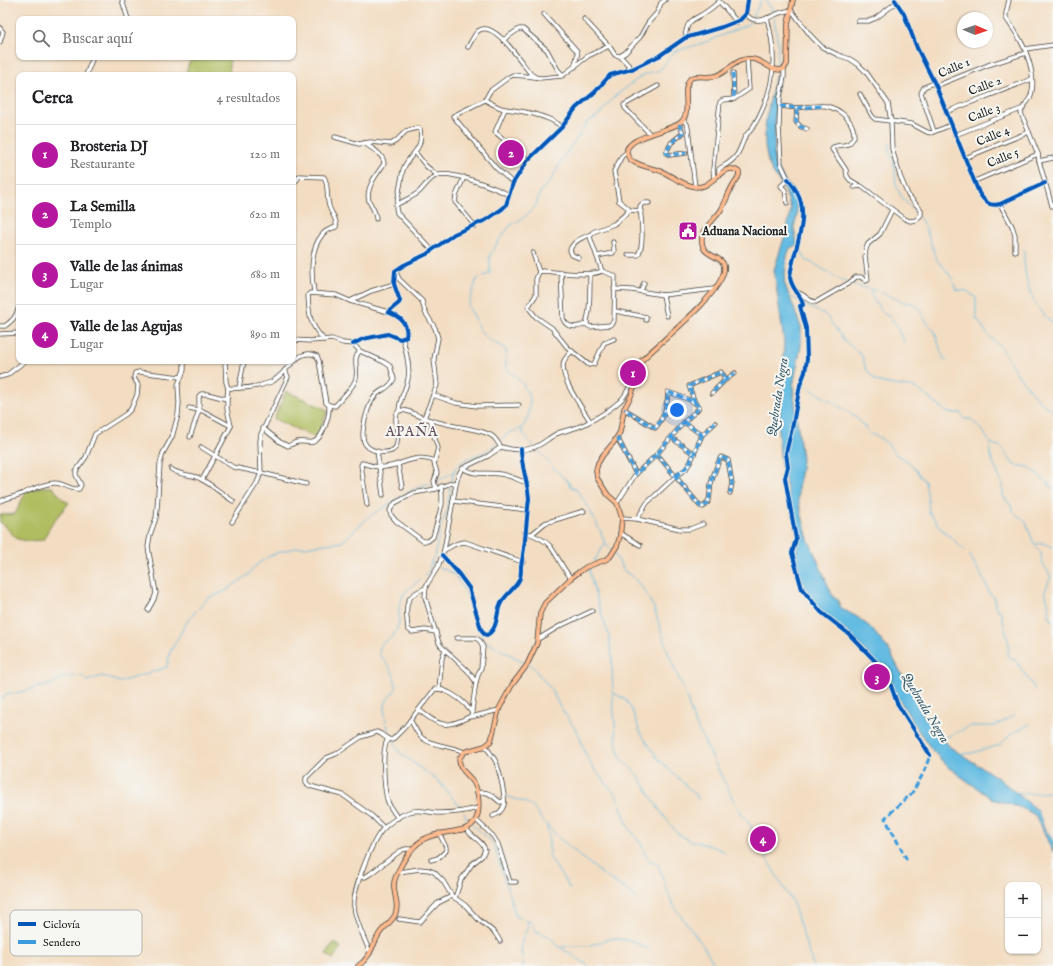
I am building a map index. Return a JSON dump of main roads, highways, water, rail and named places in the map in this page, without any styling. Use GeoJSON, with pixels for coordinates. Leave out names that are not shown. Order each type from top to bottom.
{"type":"FeatureCollection","features":[{"type":"Feature","properties":{"kind":"main road"},"geometry":{"type":"LineString","coordinates":[[358,966],[370,954],[378,934],[391,921],[396,913],[397,904],[394,884],[398,872],[411,849],[431,835],[468,827],[475,821],[478,808],[477,793],[474,783],[460,767],[459,759],[464,752],[485,746],[491,741],[499,710],[527,665],[538,639],[539,620],[543,607],[571,578],[586,567],[610,557],[617,546],[622,518],[617,503],[602,488],[597,478],[596,470],[600,459],[620,432],[624,409],[634,387],[633,381],[638,366],[642,360],[696,310],[714,289],[724,272],[724,265],[721,260],[706,252],[703,247],[702,238],[706,228],[726,201],[734,183],[740,175],[739,172],[737,170],[730,169],[719,174],[703,186],[695,187],[663,172],[633,162],[629,159],[626,153],[630,144],[650,134],[679,124],[683,120],[686,109],[687,84],[689,80],[694,77],[717,75],[731,65],[747,59],[757,60],[779,69],[787,64],[788,30],[793,0]]}},
{"type":"Feature","properties":{"kind":"water","name":"Quebrada Negra"},"geometry":{"type":"Polygon","coordinates":[[[776,74],[780,74],[776,96],[774,161],[785,181],[796,196],[797,216],[794,227],[797,245],[790,248],[787,256],[784,282],[801,327],[801,346],[793,386],[802,460],[798,499],[807,536],[833,597],[838,600],[840,607],[870,627],[889,650],[923,715],[950,747],[998,778],[1037,810],[1045,830],[1053,841],[1053,852],[1035,815],[1022,808],[992,799],[948,767],[933,751],[917,729],[878,664],[849,634],[821,612],[798,575],[795,558],[799,538],[781,466],[778,431],[784,342],[774,270],[787,229],[791,209],[785,190],[773,173],[768,162],[765,146],[766,118],[776,74]]]}},
{"type":"Feature","properties":{"kind":"waterway"},"geometry":{"type":"LineString","coordinates":[[752,18],[761,0]]}},
{"type":"Feature","properties":{"kind":"waterway","name":"Quebrada Negra"},"geometry":{"type":"LineString","coordinates":[[765,0],[772,9],[773,14]]}},
{"type":"Feature","properties":{"kind":"waterway","name":"Quebrada Negra"},"geometry":{"type":"LineString","coordinates":[[774,17],[778,44],[777,67]]}},
{"type":"Feature","properties":{"kind":"waterway"},"geometry":{"type":"LineString","coordinates":[[499,442],[509,433],[522,428],[528,418],[530,399],[523,384],[506,368],[506,349],[491,341],[479,330],[476,320],[468,306],[477,279],[490,273],[490,255],[499,240],[511,225],[526,216],[536,205],[541,190],[550,182],[564,156],[587,122],[598,116],[615,96],[643,75],[660,70],[674,52],[709,41],[749,24],[750,21]]}},
{"type":"Feature","properties":{"kind":"waterway"},"geometry":{"type":"LineString","coordinates":[[890,143],[889,149],[894,163],[896,185],[901,196],[918,216]]}},
{"type":"Feature","properties":{"kind":"waterway"},"geometry":{"type":"LineString","coordinates":[[920,218],[926,229],[937,260],[953,280],[956,290],[967,291],[976,298],[976,317],[988,335],[1002,348],[1017,374],[1035,396],[1053,411]]}},
{"type":"Feature","properties":{"kind":"waterway"},"geometry":{"type":"LineString","coordinates":[[798,246],[807,261],[813,263],[842,281],[847,282]]}},
{"type":"Feature","properties":{"kind":"waterway"},"geometry":{"type":"LineString","coordinates":[[1024,251],[1025,271],[1030,291],[1039,309],[1045,317],[1053,323]]}},
{"type":"Feature","properties":{"kind":"waterway"},"geometry":{"type":"LineString","coordinates":[[850,283],[852,285],[878,291],[903,302],[912,303],[919,308],[923,317],[935,332],[942,355],[946,361]]}},
{"type":"Feature","properties":{"kind":"waterway"},"geometry":{"type":"LineString","coordinates":[[870,290],[873,299],[883,313],[890,317],[895,323],[904,342]]}},
{"type":"Feature","properties":{"kind":"waterway"},"geometry":{"type":"LineString","coordinates":[[789,296],[801,302]]}},
{"type":"Feature","properties":{"kind":"waterway"},"geometry":{"type":"LineString","coordinates":[[804,304],[823,313],[828,318],[844,340],[862,356],[866,369],[876,381],[916,388],[948,413],[961,413],[964,419],[971,419],[985,434],[990,443],[1001,447],[1014,465],[1029,467],[1053,488]]}},
{"type":"Feature","properties":{"kind":"waterway"},"geometry":{"type":"LineString","coordinates":[[802,384],[850,413],[860,421],[869,433],[880,438],[888,444],[895,454],[909,462],[925,482],[929,512],[941,529],[970,556],[986,584],[989,593],[995,598],[995,607],[1001,612],[1009,645],[1007,655],[1016,661],[1035,689]]}},
{"type":"Feature","properties":{"kind":"waterway"},"geometry":{"type":"LineString","coordinates":[[522,429],[523,434],[534,446]]}},
{"type":"Feature","properties":{"kind":"waterway"},"geometry":{"type":"LineString","coordinates":[[452,481],[454,472],[458,465],[463,461],[490,449],[496,443]]}},
{"type":"Feature","properties":{"kind":"waterway"},"geometry":{"type":"LineString","coordinates":[[990,445],[990,455],[1003,486],[1003,496],[1014,512],[1026,522],[1034,544],[1041,553],[1042,563],[1051,576],[1045,591],[1049,607],[1049,615],[1053,621]]}},
{"type":"Feature","properties":{"kind":"waterway"},"geometry":{"type":"LineString","coordinates":[[536,448],[556,471],[567,480],[571,487],[576,489],[587,505],[601,532],[605,544],[612,550]]}},
{"type":"Feature","properties":{"kind":"waterway"},"geometry":{"type":"LineString","coordinates":[[436,482],[452,473]]}},
{"type":"Feature","properties":{"kind":"waterway"},"geometry":{"type":"LineString","coordinates":[[0,700],[8,693],[17,693],[52,684],[62,678],[82,676],[88,681],[102,676],[120,682],[167,667],[170,652],[188,620],[208,598],[226,591],[249,574],[255,566],[268,557],[279,552],[295,548],[342,542],[370,516],[410,491],[423,485],[433,484]]}},
{"type":"Feature","properties":{"kind":"waterway"},"geometry":{"type":"LineString","coordinates":[[393,737],[388,730],[385,709],[387,700],[396,689],[391,670],[379,654],[380,645],[394,635],[399,623],[399,607],[404,593],[429,572],[431,562],[435,555],[440,528],[447,511],[451,484]]}},
{"type":"Feature","properties":{"kind":"waterway"},"geometry":{"type":"LineString","coordinates":[[1035,544],[1044,543],[1053,548]]}},
{"type":"Feature","properties":{"kind":"waterway"},"geometry":{"type":"LineString","coordinates":[[594,561],[605,544]]}},
{"type":"Feature","properties":{"kind":"waterway"},"geometry":{"type":"LineString","coordinates":[[614,553],[625,572],[632,576],[644,590],[654,608],[668,652],[685,693],[694,721],[737,807],[751,826],[759,846],[793,903],[813,966]]}},
{"type":"Feature","properties":{"kind":"waterway"},"geometry":{"type":"LineString","coordinates":[[431,562],[436,566]]}},
{"type":"Feature","properties":{"kind":"waterway"},"geometry":{"type":"LineString","coordinates":[[439,567],[454,574],[466,593],[478,629],[484,641],[526,663]]}},
{"type":"Feature","properties":{"kind":"waterway"},"geometry":{"type":"LineString","coordinates":[[590,568],[589,570],[596,597],[609,636],[612,657],[613,702],[617,747],[621,758],[638,775],[660,811],[678,834],[689,840],[714,847],[725,852]]}},
{"type":"Feature","properties":{"kind":"waterway"},"geometry":{"type":"LineString","coordinates":[[528,664],[531,665],[551,689],[559,705],[579,735],[586,755],[593,768],[617,796],[628,826],[641,844],[648,860],[657,863],[670,898],[676,909],[702,944],[715,966]]}},
{"type":"Feature","properties":{"kind":"waterway"},"geometry":{"type":"LineString","coordinates":[[614,693],[626,700],[632,710],[640,732],[658,759],[695,794],[699,800]]}},
{"type":"Feature","properties":{"kind":"waterway"},"geometry":{"type":"LineString","coordinates":[[942,739],[971,726],[995,726],[1015,715]]}},
{"type":"Feature","properties":{"kind":"waterway"},"geometry":{"type":"LineString","coordinates":[[959,754],[972,753],[1000,745],[1010,735],[1030,724]]}},
{"type":"Feature","properties":{"kind":"waterway"},"geometry":{"type":"LineString","coordinates":[[394,740],[399,752],[439,782],[462,809]]}},
{"type":"Feature","properties":{"kind":"waterway"},"geometry":{"type":"LineString","coordinates":[[1016,792],[1022,794],[1053,792]]}},
{"type":"Feature","properties":{"kind":"waterway"},"geometry":{"type":"LineString","coordinates":[[506,796],[532,806],[543,821],[559,838],[601,873],[633,895],[636,899]]}},
{"type":"Feature","properties":{"kind":"waterway","name":"Quebrada Negra"},"geometry":{"type":"LineString","coordinates":[[1037,809],[1042,821]]}},
{"type":"Feature","properties":{"kind":"waterway"},"geometry":{"type":"LineString","coordinates":[[464,812],[468,821],[472,824]]}},
{"type":"Feature","properties":{"kind":"waterway"},"geometry":{"type":"LineString","coordinates":[[474,826],[494,845],[516,917],[529,921],[536,931],[550,937],[558,946],[589,966]]}},
{"type":"Feature","properties":{"kind":"waterway"},"geometry":{"type":"LineString","coordinates":[[547,826],[549,856],[570,889]]}},
{"type":"Feature","properties":{"kind":"waterway","name":"Quebrada Negra"},"geometry":{"type":"LineString","coordinates":[[1049,834],[1053,841]]}},
{"type":"Feature","properties":{"kind":"waterway"},"geometry":{"type":"LineString","coordinates":[[523,966],[521,945],[528,926],[527,920]]}},
{"type":"Feature","properties":{"kind":"waterway"},"geometry":{"type":"LineString","coordinates":[[562,947],[587,946],[613,938],[632,941],[648,949]]}},
{"type":"Feature","properties":{"kind":"place","name":"La Semilla"},"geometry":{"type":"Point","coordinates":[511,153]}},
{"type":"Feature","properties":{"kind":"place","name":"Aduana Nacional"},"geometry":{"type":"Point","coordinates":[688,231]}},
{"type":"Feature","properties":{"kind":"place","name":"Brosteria DJ"},"geometry":{"type":"Point","coordinates":[633,373]}},
{"type":"Feature","properties":{"kind":"place","name":"Valle de las ánimas"},"geometry":{"type":"Point","coordinates":[877,677]}},
{"type":"Feature","properties":{"kind":"place","name":"Valle de las Agujas"},"geometry":{"type":"Point","coordinates":[763,839]}},
{"type":"Feature","properties":{"kind":"district","name":"APAÑA"},"geometry":{"type":"Point","coordinates":[412,432]}}]}
